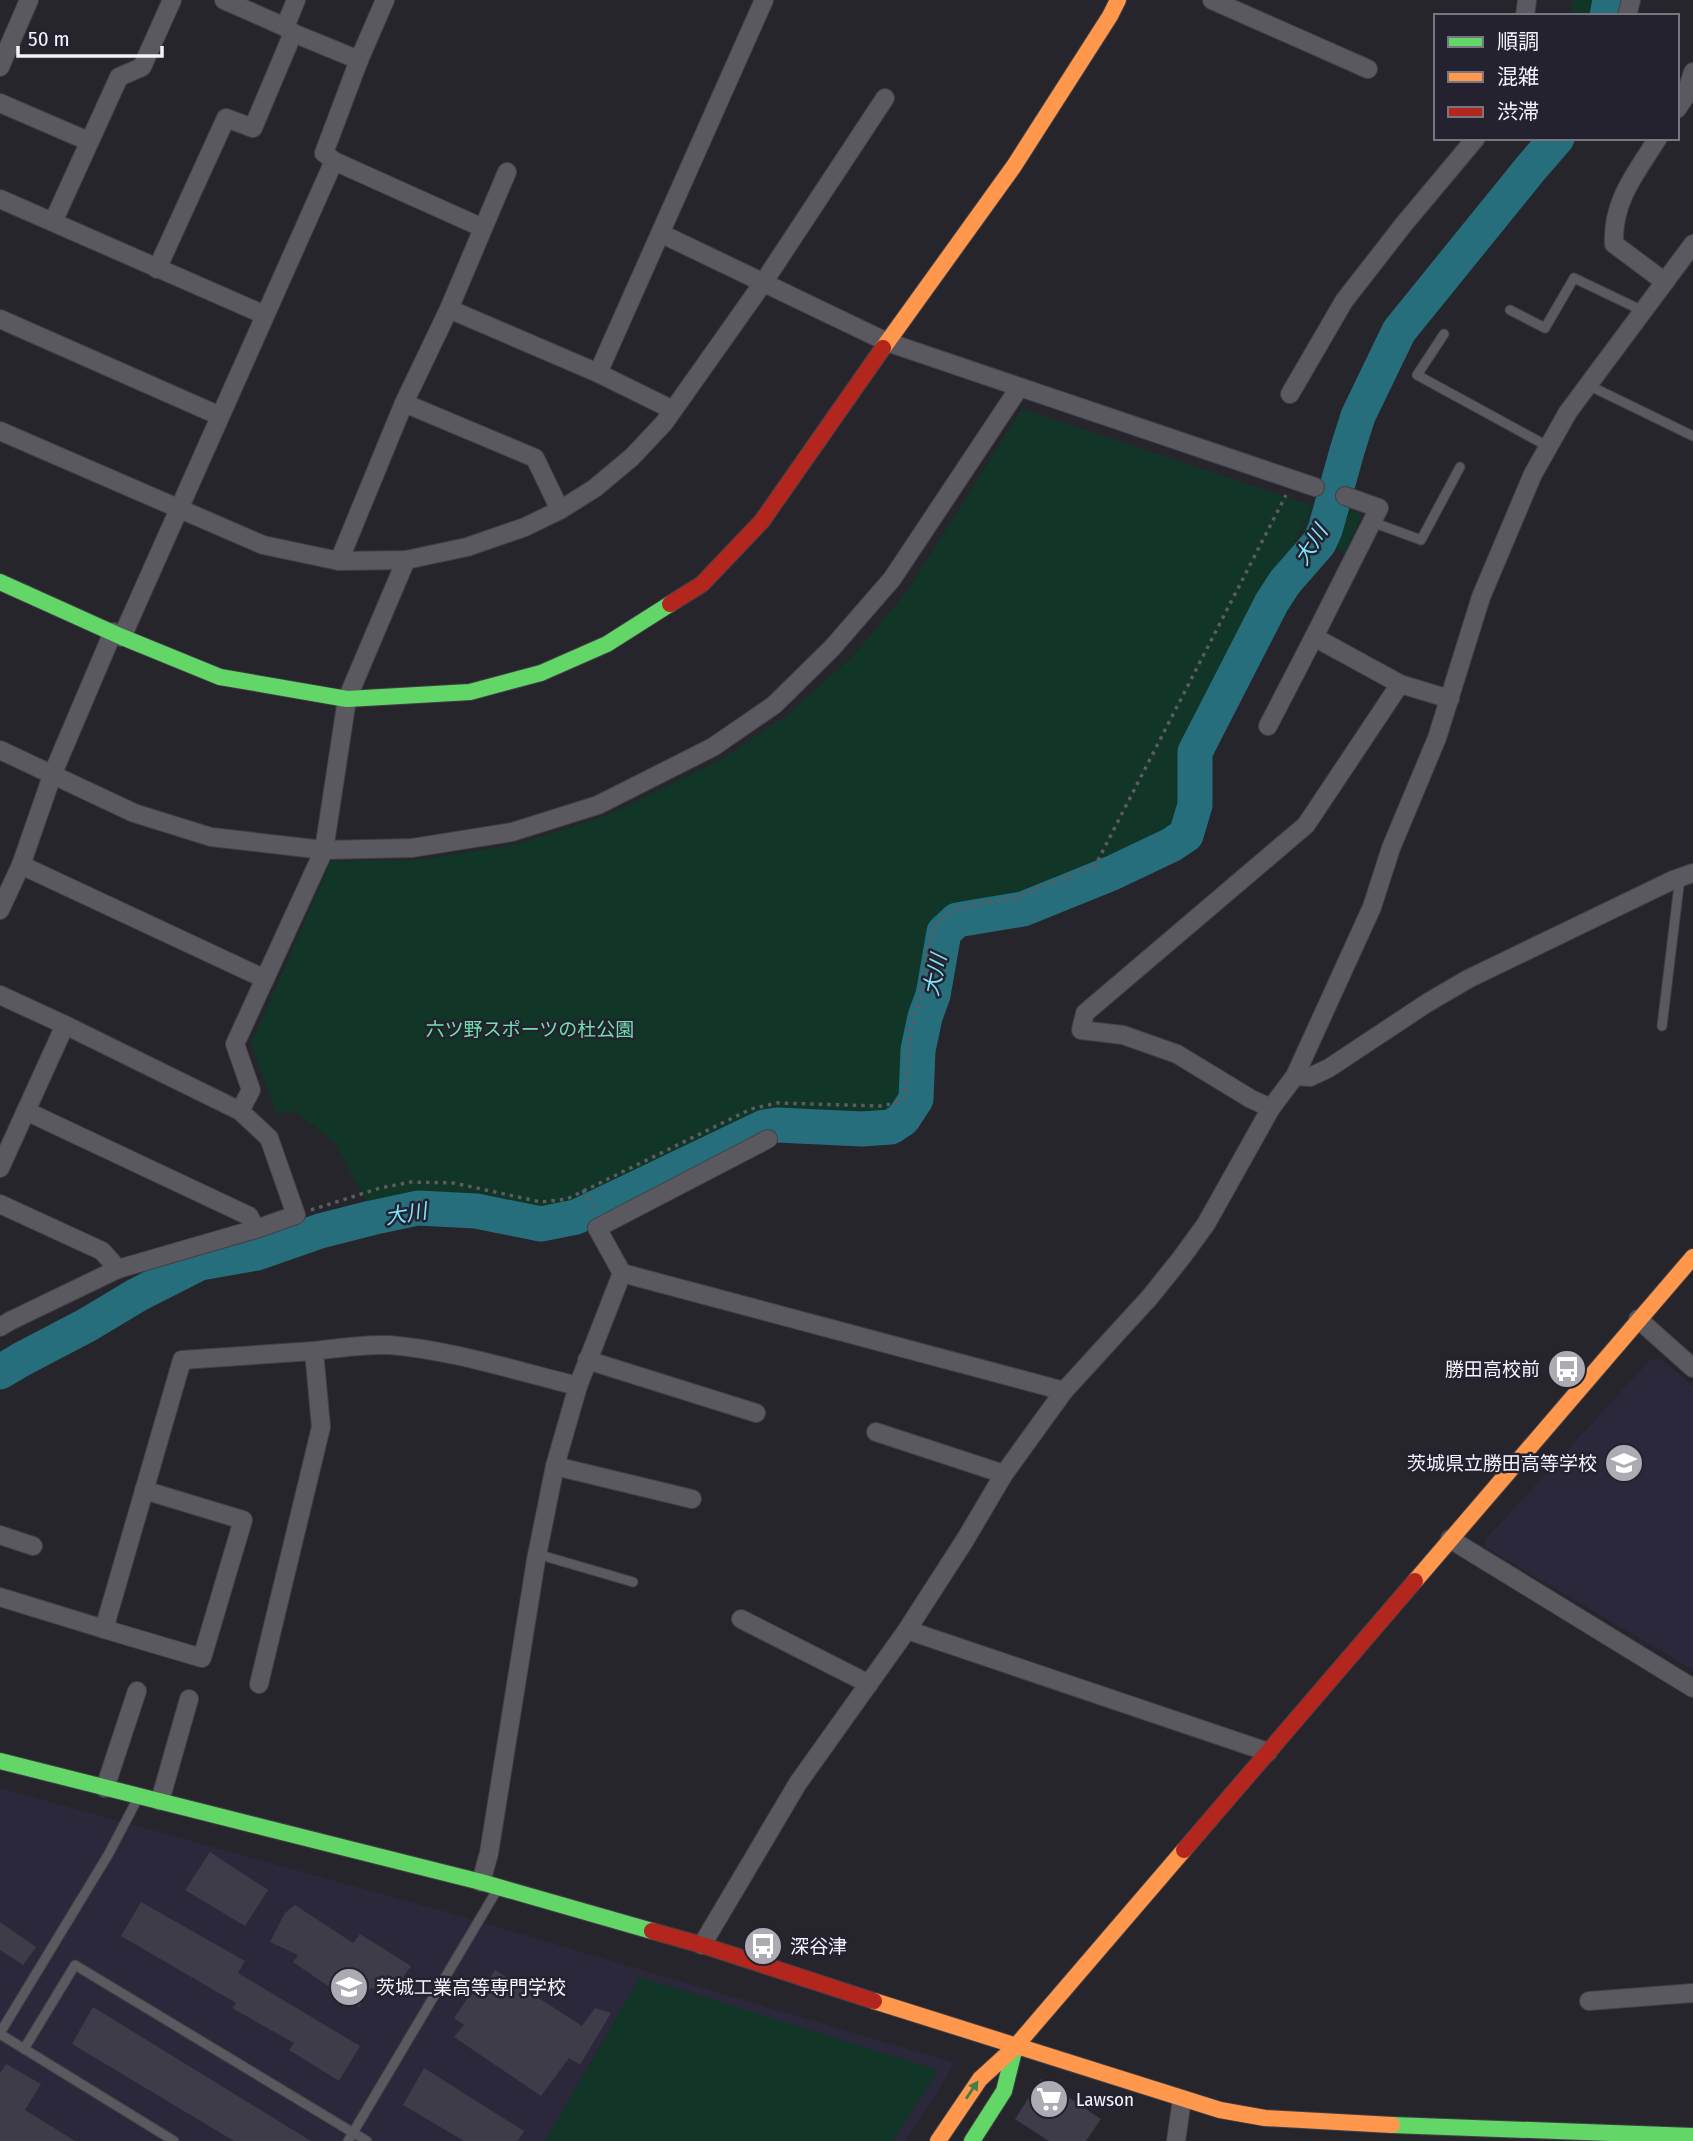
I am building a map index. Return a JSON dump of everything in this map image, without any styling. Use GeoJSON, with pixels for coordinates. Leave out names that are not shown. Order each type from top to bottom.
{"type":"FeatureCollection","features":[{"type":"Feature","properties":{"kind":"street"},"geometry":{"type":"LineString","coordinates":[[1,62],[29,0]]}},
{"type":"Feature","properties":{"kind":"street"},"geometry":{"type":"LineString","coordinates":[[53,222],[118,77],[142,67],[172,0]]}},
{"type":"Feature","properties":{"kind":"street"},"geometry":{"type":"LineString","coordinates":[[224,0],[359,60]]}},
{"type":"Feature","properties":{"kind":"street"},"geometry":{"type":"LineString","coordinates":[[158,269],[226,118],[253,128],[289,30],[296,0]]}},
{"type":"Feature","properties":{"kind":"street"},"geometry":{"type":"LineString","coordinates":[[385,0],[324,153],[334,161],[483,228]]}},
{"type":"Feature","properties":{"kind":"street"},"geometry":{"type":"LineString","coordinates":[[598,373],[764,0]]}},
{"type":"Feature","properties":{"kind":"street"},"geometry":{"type":"LineString","coordinates":[[0,582],[220,677],[347,699],[470,692],[541,673],[607,644],[702,584],[762,521],[1014,166],[1118,0]]}},
{"type":"Feature","properties":{"kind":"street"},"geometry":{"type":"LineString","coordinates":[[1212,0],[1367,69]]}},
{"type":"Feature","properties":{"kind":"street"},"geometry":{"type":"LineString","coordinates":[[1679,106],[1685,97],[1693,72]]}},
{"type":"Feature","properties":{"kind":"street"},"geometry":{"type":"LineString","coordinates":[[0,430],[263,545],[339,561],[406,560],[467,547],[525,527],[560,510],[595,488],[632,457],[664,424],[763,283],[885,98]]}},
{"type":"Feature","properties":{"kind":"street"},"geometry":{"type":"LineString","coordinates":[[0,103],[88,141]]}},
{"type":"Feature","properties":{"kind":"street"},"geometry":{"type":"LineString","coordinates":[[1290,394],[1344,301],[1474,140]]}},
{"type":"Feature","properties":{"kind":"street"},"geometry":{"type":"LineString","coordinates":[[1657,140],[1619,202],[1613,227],[1614,244],[1665,282]]}},
{"type":"Feature","properties":{"kind":"street"},"geometry":{"type":"LineString","coordinates":[[0,910],[21,865],[53,774],[179,508],[334,161]]}},
{"type":"Feature","properties":{"kind":"street"},"geometry":{"type":"LineString","coordinates":[[339,561],[404,403],[449,309],[507,172]]}},
{"type":"Feature","properties":{"kind":"street"},"geometry":{"type":"LineString","coordinates":[[0,199],[265,315]]}},
{"type":"Feature","properties":{"kind":"street"},"geometry":{"type":"LineString","coordinates":[[662,234],[887,342],[1315,487]]}},
{"type":"Feature","properties":{"kind":"street"},"geometry":{"type":"LineString","coordinates":[[702,1945],[798,1783],[907,1630],[1004,1474],[1064,1391],[1150,1297],[1182,1257],[1206,1224],[1271,1108],[1295,1076],[1372,907],[1391,848],[1437,738],[1481,597],[1533,474],[1568,412],[1693,244]]}},
{"type":"Feature","properties":{"kind":"street"},"geometry":{"type":"LineString","coordinates":[[449,309],[598,373],[673,410]]}},
{"type":"Feature","properties":{"kind":"street"},"geometry":{"type":"LineString","coordinates":[[0,319],[220,416]]}},
{"type":"Feature","properties":{"kind":"street"},"geometry":{"type":"LineString","coordinates":[[0,750],[134,813],[211,837],[324,850],[412,848],[512,832],[598,805],[713,747],[774,705],[832,648],[892,579],[1019,388]]}},
{"type":"Feature","properties":{"kind":"street"},"geometry":{"type":"LineString","coordinates":[[404,403],[534,458],[560,510]]}},
{"type":"Feature","properties":{"kind":"street"},"geometry":{"type":"LineString","coordinates":[[1268,726],[1379,508],[1345,496]]}},
{"type":"Feature","properties":{"kind":"street"},"geometry":{"type":"LineString","coordinates":[[240,1111],[250,1090],[236,1044],[324,850],[347,699],[406,560]]}},
{"type":"Feature","properties":{"kind":"street"},"geometry":{"type":"LineString","coordinates":[[1314,637],[1400,684],[1450,699]]}},
{"type":"Feature","properties":{"kind":"street"},"geometry":{"type":"LineString","coordinates":[[1271,1108],[1251,1099],[1177,1054],[1123,1035],[1081,1030],[1085,1013],[1306,825],[1400,684]]}},
{"type":"Feature","properties":{"kind":"street"},"geometry":{"type":"LineString","coordinates":[[21,865],[265,979]]}},
{"type":"Feature","properties":{"kind":"street"},"geometry":{"type":"LineString","coordinates":[[1295,1076],[1310,1077],[1329,1068],[1468,979],[1686,875]]}},
{"type":"Feature","properties":{"kind":"street"},"geometry":{"type":"LineString","coordinates":[[0,995],[240,1111],[269,1138],[296,1215],[118,1269],[0,1327]]}},
{"type":"Feature","properties":{"kind":"street"},"geometry":{"type":"LineString","coordinates":[[0,1168],[65,1025]]}},
{"type":"Feature","properties":{"kind":"street"},"geometry":{"type":"LineString","coordinates":[[26,1111],[249,1216],[256,1229]]}},
{"type":"Feature","properties":{"kind":"street"},"geometry":{"type":"LineString","coordinates":[[768,1139],[597,1228],[622,1273],[1064,1391]]}},
{"type":"Feature","properties":{"kind":"street"},"geometry":{"type":"LineString","coordinates":[[0,1204],[102,1251],[118,1269]]}},
{"type":"Feature","properties":{"kind":"street"},"geometry":{"type":"LineString","coordinates":[[938,2141],[980,2079],[1015,2047],[1693,1257]]}},
{"type":"Feature","properties":{"kind":"street"},"geometry":{"type":"LineString","coordinates":[[481,1882],[489,1853],[537,1554],[555,1466],[587,1360],[622,1273]]}},
{"type":"Feature","properties":{"kind":"street"},"geometry":{"type":"LineString","coordinates":[[1638,1319],[1693,1368]]}},
{"type":"Feature","properties":{"kind":"street"},"geometry":{"type":"LineString","coordinates":[[104,1629],[181,1360],[314,1352],[359,1345],[389,1345],[460,1356],[578,1386]]}},
{"type":"Feature","properties":{"kind":"street"},"geometry":{"type":"LineString","coordinates":[[259,1684],[321,1427],[314,1352]]}},
{"type":"Feature","properties":{"kind":"street"},"geometry":{"type":"LineString","coordinates":[[587,1360],[756,1413]]}},
{"type":"Feature","properties":{"kind":"street"},"geometry":{"type":"LineString","coordinates":[[876,1432],[1004,1474]]}},
{"type":"Feature","properties":{"kind":"street"},"geometry":{"type":"LineString","coordinates":[[555,1466],[692,1499]]}},
{"type":"Feature","properties":{"kind":"street"},"geometry":{"type":"LineString","coordinates":[[0,1597],[202,1658],[243,1520],[144,1490]]}},
{"type":"Feature","properties":{"kind":"street"},"geometry":{"type":"LineString","coordinates":[[0,1535],[33,1546]]}},
{"type":"Feature","properties":{"kind":"street"},"geometry":{"type":"LineString","coordinates":[[1450,1539],[1693,1688]]}},
{"type":"Feature","properties":{"kind":"street"},"geometry":{"type":"LineString","coordinates":[[741,1619],[869,1684]]}},
{"type":"Feature","properties":{"kind":"street"},"geometry":{"type":"LineString","coordinates":[[907,1630],[1268,1752]]}},
{"type":"Feature","properties":{"kind":"street"},"geometry":{"type":"LineString","coordinates":[[105,1787],[137,1691]]}},
{"type":"Feature","properties":{"kind":"street"},"geometry":{"type":"LineString","coordinates":[[160,1801],[189,1699]]}},
{"type":"Feature","properties":{"kind":"street"},"geometry":{"type":"LineString","coordinates":[[0,1761],[481,1882],[702,1945],[1015,2047],[1220,2110],[1265,2118],[1347,2123],[1596,2136],[1693,2136]]}},
{"type":"Feature","properties":{"kind":"street"},"geometry":{"type":"LineString","coordinates":[[1589,2001],[1693,1993]]}},
{"type":"Feature","properties":{"kind":"street"},"geometry":{"type":"LineString","coordinates":[[972,2141],[1004,2091],[1015,2047]]}},
{"type":"Feature","properties":{"kind":"street"},"geometry":{"type":"LineString","coordinates":[[1176,2141],[1182,2099]]}},
{"type":"Feature","properties":{"kind":"lane"},"geometry":{"type":"LineString","coordinates":[[1510,310],[1545,328],[1574,278],[1643,311]]}},
{"type":"Feature","properties":{"kind":"lane"},"geometry":{"type":"LineString","coordinates":[[1444,334],[1417,375],[1549,447]]}},
{"type":"Feature","properties":{"kind":"lane"},"geometry":{"type":"LineString","coordinates":[[1588,385],[1693,436]]}},
{"type":"Feature","properties":{"kind":"lane"},"geometry":{"type":"LineString","coordinates":[[1372,522],[1421,540],[1460,467]]}},
{"type":"Feature","properties":{"kind":"lane"},"geometry":{"type":"LineString","coordinates":[[1662,1026],[1686,875]]}},
{"type":"Feature","properties":{"kind":"lane"},"geometry":{"type":"LineString","coordinates":[[537,1554],[633,1582]]}},
{"type":"Feature","properties":{"kind":"lane"},"geometry":{"type":"LineString","coordinates":[[139,1796],[108,1855],[0,2034],[174,2141]]}},
{"type":"Feature","properties":{"kind":"lane"},"geometry":{"type":"LineString","coordinates":[[351,2137],[498,1888]]}},
{"type":"Feature","properties":{"kind":"lane"},"geometry":{"type":"LineString","coordinates":[[24,2049],[75,1965],[351,2137],[368,2141]]}},
{"type":"Feature","properties":{"kind":"path"},"geometry":{"type":"LineString","coordinates":[[296,1215],[380,1188],[411,1182],[454,1183],[541,1202],[567,1199],[751,1109],[777,1103],[882,1106],[899,1102],[905,1096],[911,1030],[920,999],[930,939],[936,925],[956,909],[1017,897],[1095,866],[1293,480]]}},
{"type":"Feature","properties":{"kind":"path"},"geometry":{"type":"LineString","coordinates":[[583,1190],[596,1212]]}},
{"type":"Feature","properties":{"kind":"shaded area","name":"茨城県立勝田高等学校"},"geometry":{"type":"Polygon","coordinates":[[[1660,1358],[1693,1386],[1693,1670],[1487,1548],[1485,1540],[1650,1360],[1660,1358]]]}},
{"type":"Feature","properties":{"kind":"shaded area","name":"茨城工業高等専門学校"},"geometry":{"type":"Polygon","coordinates":[[[0,1788],[443,1911],[955,2063],[906,2141],[0,2141],[0,1788]]]}},
{"type":"Feature","properties":{"kind":"green space"},"geometry":{"type":"Polygon","coordinates":[[[1573,0],[1605,0],[1602,14],[1570,14],[1573,0]]]}},
{"type":"Feature","properties":{"kind":"green space","name":"六ツ野スポーツの杜公園"},"geometry":{"type":"Polygon","coordinates":[[[1022,409],[1313,506],[1188,748],[1185,817],[1176,835],[1158,846],[1038,898],[963,913],[944,923],[937,936],[928,988],[914,1040],[911,1100],[901,1115],[889,1123],[763,1123],[577,1212],[541,1219],[475,1208],[417,1206],[373,1213],[335,1143],[296,1112],[276,1113],[251,1044],[331,861],[419,860],[518,844],[607,815],[720,760],[786,716],[853,656],[907,591],[1022,409]]]}},
{"type":"Feature","properties":{"kind":"green space"},"geometry":{"type":"Polygon","coordinates":[[[1320,496],[1362,515],[1345,553],[1315,536],[1296,544],[1320,496]]]}},
{"type":"Feature","properties":{"kind":"green space"},"geometry":{"type":"Polygon","coordinates":[[[640,1977],[938,2070],[893,2141],[545,2141],[640,1977]]]}},
{"type":"Feature","properties":{"kind":"building"},"geometry":{"type":"Polygon","coordinates":[[[210,1852],[268,1890],[245,1926],[185,1890],[210,1852]]]}},
{"type":"Feature","properties":{"kind":"building"},"geometry":{"type":"Polygon","coordinates":[[[141,1902],[245,1961],[238,1973],[360,2046],[339,2081],[289,2050],[294,2043],[232,2008],[236,2003],[121,1936],[141,1902]]]}},
{"type":"Feature","properties":{"kind":"building"},"geometry":{"type":"Polygon","coordinates":[[[295,1905],[353,1943],[360,1934],[411,1966],[402,1979],[396,1979],[384,1989],[371,1988],[359,2007],[293,1962],[298,1955],[270,1942],[285,1913],[295,1905]]]}},
{"type":"Feature","properties":{"kind":"building"},"geometry":{"type":"Polygon","coordinates":[[[0,1922],[36,1947],[23,1965],[0,1950],[0,1922]]]}},
{"type":"Feature","properties":{"kind":"building"},"geometry":{"type":"Polygon","coordinates":[[[495,1970],[582,2026],[595,2008],[611,2013],[580,2065],[569,2058],[541,2096],[454,2037],[464,2025],[454,2018],[478,1983],[486,1985],[495,1970]]]}},
{"type":"Feature","properties":{"kind":"building"},"geometry":{"type":"Polygon","coordinates":[[[93,2007],[311,2141],[234,2141],[72,2044],[93,2007]]]}},
{"type":"Feature","properties":{"kind":"building"},"geometry":{"type":"Polygon","coordinates":[[[6,2064],[41,2084],[25,2110],[75,2141],[0,2141],[0,2073],[6,2064]]]}},
{"type":"Feature","properties":{"kind":"building"},"geometry":{"type":"Polygon","coordinates":[[[424,2068],[524,2131],[518,2141],[464,2141],[403,2105],[424,2068]]]}},
{"type":"Feature","properties":{"kind":"building","name":"Lawson"},"geometry":{"type":"Polygon","coordinates":[[[1041,2079],[1101,2119],[1086,2141],[1049,2141],[1015,2119],[1041,2079]]]}},
{"type":"Feature","properties":{"kind":"waterway","name":"大川"},"geometry":{"type":"LineString","coordinates":[[1607,14],[1610,0]]}},
{"type":"Feature","properties":{"kind":"waterway","name":"大川"},"geometry":{"type":"LineString","coordinates":[[0,1372],[200,1263],[257,1253],[320,1231],[418,1208],[476,1211],[541,1224],[576,1217],[764,1127],[777,1125],[862,1129],[891,1127],[903,1119],[916,1099],[918,1050],[933,995],[944,932],[957,920],[1023,909],[1112,873],[1186,835],[1195,805],[1195,752],[1272,602],[1285,582],[1319,543],[1358,416],[1399,331],[1555,140]]}},
{"type":"Feature","properties":{"kind":"traffic: fast"},"geometry":{"type":"LineString","coordinates":[[0,582],[122,637],[220,677],[347,699],[470,692],[541,673],[607,644],[670,604]]}},
{"type":"Feature","properties":{"kind":"traffic: fast"},"geometry":{"type":"LineString","coordinates":[[0,1761],[481,1882],[652,1931]]}},
{"type":"Feature","properties":{"kind":"traffic: fast"},"geometry":{"type":"LineString","coordinates":[[972,2141],[1004,2091],[1015,2047]]}},
{"type":"Feature","properties":{"kind":"traffic: fast"},"geometry":{"type":"LineString","coordinates":[[1392,2125],[1693,2136]]}},
{"type":"Feature","properties":{"kind":"traffic: slow"},"geometry":{"type":"LineString","coordinates":[[883,348],[1014,166],[1118,0]]}},
{"type":"Feature","properties":{"kind":"traffic: slow"},"geometry":{"type":"LineString","coordinates":[[1415,1581],[1693,1257]]}},
{"type":"Feature","properties":{"kind":"traffic: slow"},"geometry":{"type":"LineString","coordinates":[[938,2141],[980,2079],[1015,2047],[1184,1850]]}},
{"type":"Feature","properties":{"kind":"traffic: slow"},"geometry":{"type":"LineString","coordinates":[[874,2001],[1220,2110],[1265,2118],[1392,2125]]}},
{"type":"Feature","properties":{"kind":"traffic: jam"},"geometry":{"type":"LineString","coordinates":[[670,604],[702,584],[762,521],[883,348]]}},
{"type":"Feature","properties":{"kind":"traffic: jam"},"geometry":{"type":"LineString","coordinates":[[1184,1850],[1415,1581]]}},
{"type":"Feature","properties":{"kind":"traffic: jam"},"geometry":{"type":"LineString","coordinates":[[652,1931],[874,2001]]}},
{"type":"Feature","properties":{"kind":"place","name":"勝田高校前"},"geometry":{"type":"Point","coordinates":[1567,1369]}},
{"type":"Feature","properties":{"kind":"place","name":"茨城県立勝田高等学校"},"geometry":{"type":"Point","coordinates":[1624,1463]}},
{"type":"Feature","properties":{"kind":"place","name":"深谷津"},"geometry":{"type":"Point","coordinates":[763,1946]}},
{"type":"Feature","properties":{"kind":"place","name":"茨城工業高等専門学校"},"geometry":{"type":"Point","coordinates":[349,1987]}},
{"type":"Feature","properties":{"kind":"place","name":"Lawson"},"geometry":{"type":"Point","coordinates":[1049,2099]}}]}
